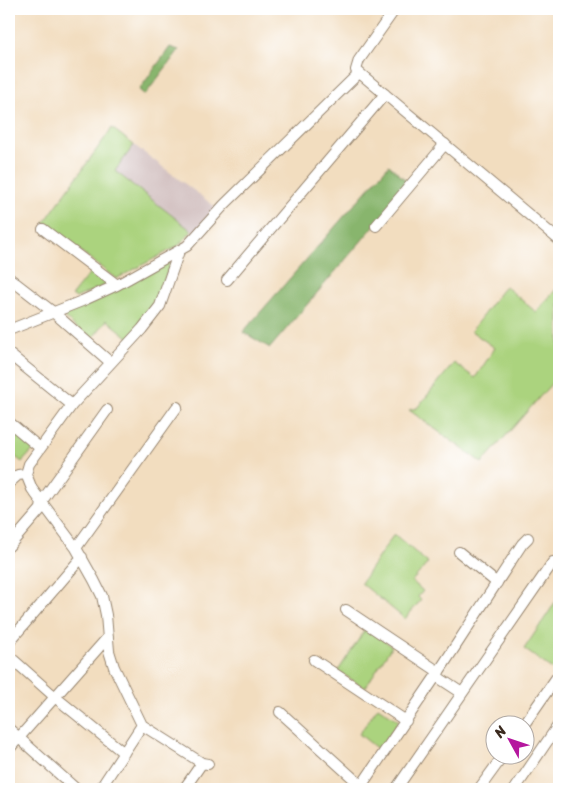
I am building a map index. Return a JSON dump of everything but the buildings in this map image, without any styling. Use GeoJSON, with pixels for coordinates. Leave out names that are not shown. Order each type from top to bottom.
{"type":"FeatureCollection","features":[{"type":"Feature","properties":{"kind":"street"},"geometry":{"type":"LineString","coordinates":[[9,330],[117,285],[187,246],[224,205],[358,71],[360,60],[395,9]]}},
{"type":"Feature","properties":{"kind":"street"},"geometry":{"type":"LineString","coordinates":[[358,71],[559,240]]}},
{"type":"Feature","properties":{"kind":"street"},"geometry":{"type":"LineString","coordinates":[[227,280],[385,94]]}},
{"type":"Feature","properties":{"kind":"street"},"geometry":{"type":"LineString","coordinates":[[376,226],[446,144]]}},
{"type":"Feature","properties":{"kind":"street"},"geometry":{"type":"LineString","coordinates":[[43,229],[117,285]]}},
{"type":"Feature","properties":{"kind":"street"},"geometry":{"type":"LineString","coordinates":[[179,251],[160,306],[72,405],[29,464],[26,474],[32,489],[79,553],[94,580],[105,605],[109,651],[114,667],[142,725],[205,763],[184,789]]}},
{"type":"Feature","properties":{"kind":"street"},"geometry":{"type":"LineString","coordinates":[[9,278],[110,362]]}},
{"type":"Feature","properties":{"kind":"street"},"geometry":{"type":"LineString","coordinates":[[9,354],[72,405]]}},
{"type":"Feature","properties":{"kind":"street"},"geometry":{"type":"LineString","coordinates":[[9,642],[79,553],[177,407]]}},
{"type":"Feature","properties":{"kind":"street"},"geometry":{"type":"LineString","coordinates":[[9,546],[41,509],[42,501],[107,410]]}},
{"type":"Feature","properties":{"kind":"street"},"geometry":{"type":"LineString","coordinates":[[9,422],[40,448]]}},
{"type":"Feature","properties":{"kind":"street"},"geometry":{"type":"LineString","coordinates":[[9,483],[18,475],[26,474]]}},
{"type":"Feature","properties":{"kind":"street"},"geometry":{"type":"LineString","coordinates":[[280,712],[362,788],[522,544],[528,538]]}},
{"type":"Feature","properties":{"kind":"street"},"geometry":{"type":"LineString","coordinates":[[459,552],[497,583]]}},
{"type":"Feature","properties":{"kind":"street"},"geometry":{"type":"LineString","coordinates":[[396,789],[553,562]]}},
{"type":"Feature","properties":{"kind":"street"},"geometry":{"type":"LineString","coordinates":[[346,610],[438,674],[462,694]]}},
{"type":"Feature","properties":{"kind":"street"},"geometry":{"type":"LineString","coordinates":[[9,749],[108,637]]}},
{"type":"Feature","properties":{"kind":"street"},"geometry":{"type":"LineString","coordinates":[[9,656],[55,697],[124,752]]}},
{"type":"Feature","properties":{"kind":"street"},"geometry":{"type":"LineString","coordinates":[[314,660],[406,721]]}},
{"type":"Feature","properties":{"kind":"street"},"geometry":{"type":"LineString","coordinates":[[531,716],[557,677]]}},
{"type":"Feature","properties":{"kind":"street"},"geometry":{"type":"LineString","coordinates":[[515,789],[559,724]]}},
{"type":"Feature","properties":{"kind":"street"},"geometry":{"type":"LineString","coordinates":[[100,789],[142,725]]}},
{"type":"Feature","properties":{"kind":"street"},"geometry":{"type":"LineString","coordinates":[[9,729],[76,789]]}},
{"type":"Feature","properties":{"kind":"street"},"geometry":{"type":"LineString","coordinates":[[479,789],[496,766]]}},
{"type":"Feature","properties":{"kind":"shaded area"},"geometry":{"type":"Polygon","coordinates":[[[134,145],[218,209],[196,234],[115,171],[134,145]]]}},
{"type":"Feature","properties":{"kind":"green space"},"geometry":{"type":"Polygon","coordinates":[[[170,47],[179,50],[145,95],[139,90],[170,47]]]}},
{"type":"Feature","properties":{"kind":"green space"},"geometry":{"type":"Polygon","coordinates":[[[112,128],[134,145],[115,171],[192,231],[178,246],[116,279],[44,223],[112,128]]]}},
{"type":"Feature","properties":{"kind":"green space"},"geometry":{"type":"Polygon","coordinates":[[[389,165],[410,184],[270,348],[243,332],[389,165]]]}},
{"type":"Feature","properties":{"kind":"green space"},"geometry":{"type":"Polygon","coordinates":[[[168,262],[170,265],[158,298],[148,315],[129,338],[107,320],[91,340],[64,317],[64,313],[168,262]]]}},
{"type":"Feature","properties":{"kind":"green space"},"geometry":{"type":"Polygon","coordinates":[[[92,270],[107,284],[76,298],[72,295],[92,270]]]}},
{"type":"Feature","properties":{"kind":"green space"},"geometry":{"type":"Polygon","coordinates":[[[505,286],[536,312],[559,286],[559,375],[482,463],[409,410],[417,408],[454,363],[475,378],[495,348],[471,331],[505,286]]]}},
{"type":"Feature","properties":{"kind":"green space"},"geometry":{"type":"Polygon","coordinates":[[[9,426],[35,448],[22,462],[9,452],[9,426]]]}},
{"type":"Feature","properties":{"kind":"green space"},"geometry":{"type":"Polygon","coordinates":[[[394,534],[428,563],[412,581],[423,591],[418,597],[421,600],[405,619],[361,583],[394,534]]]}},
{"type":"Feature","properties":{"kind":"green space"},"geometry":{"type":"Polygon","coordinates":[[[559,597],[559,674],[524,649],[559,597]]]}},
{"type":"Feature","properties":{"kind":"green space"},"geometry":{"type":"Polygon","coordinates":[[[366,628],[392,646],[365,688],[338,671],[366,628]]]}},
{"type":"Feature","properties":{"kind":"green space"},"geometry":{"type":"Polygon","coordinates":[[[378,707],[399,721],[379,750],[359,734],[378,707]]]}}]}
